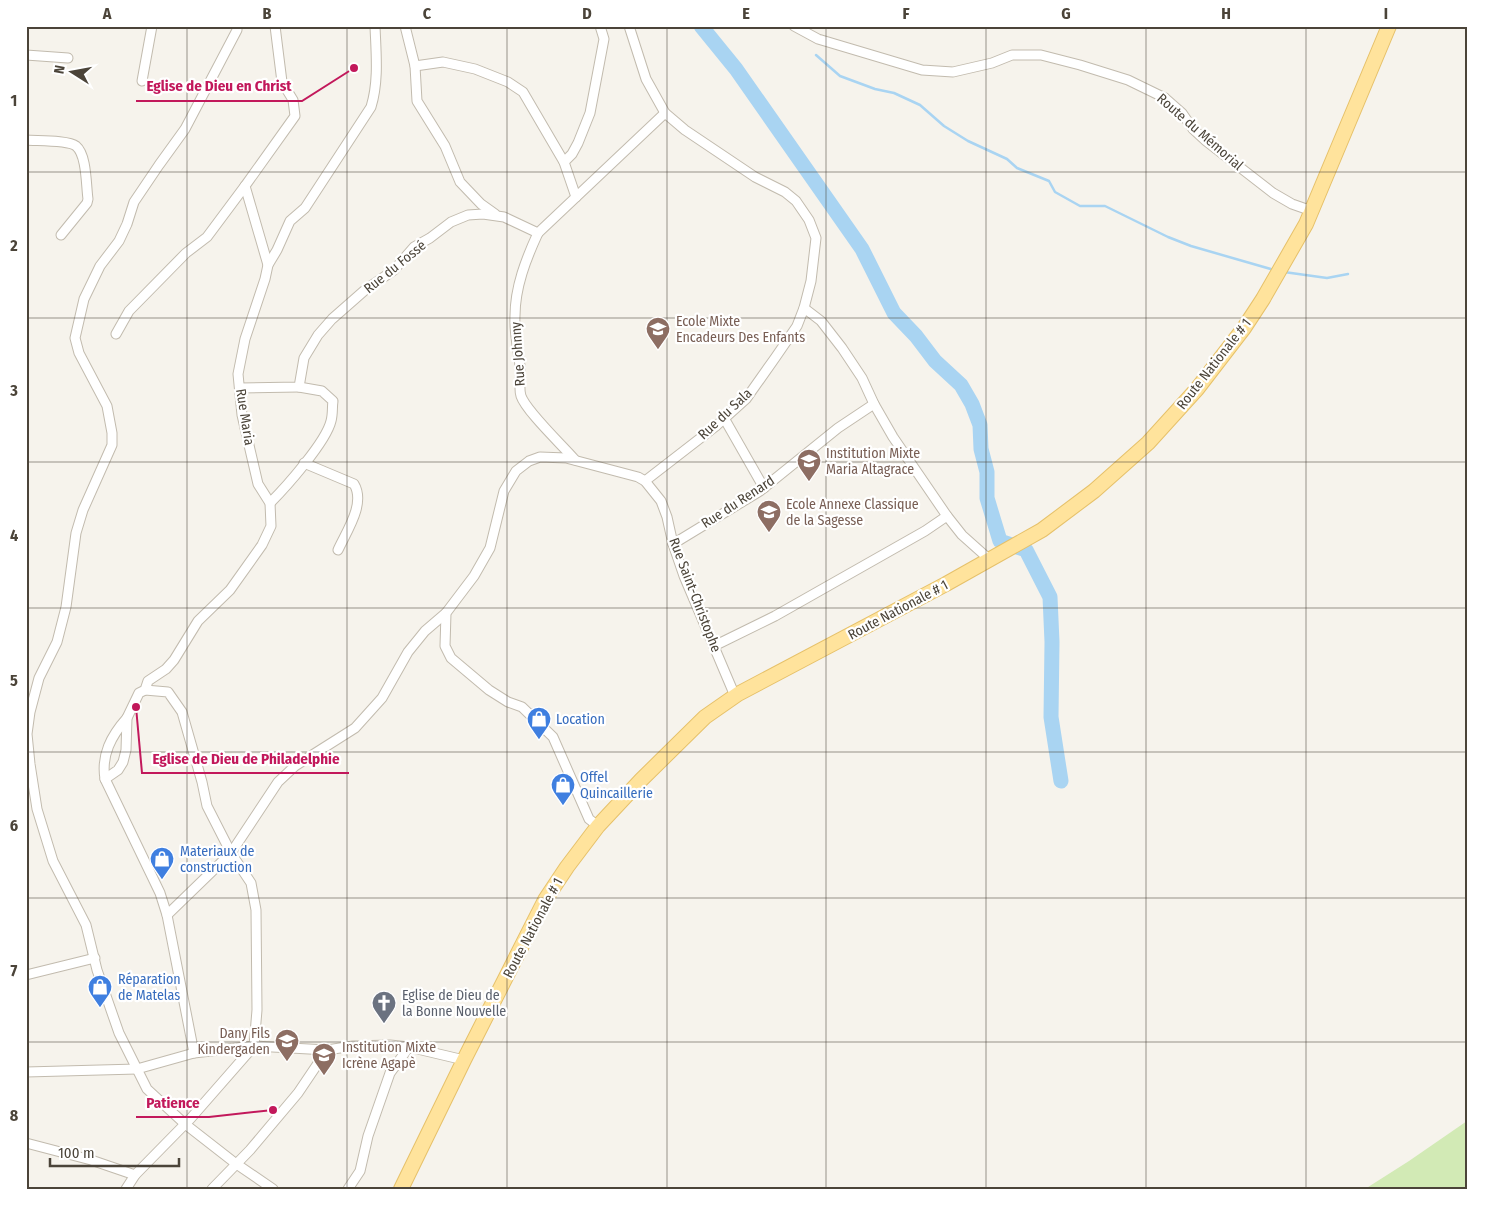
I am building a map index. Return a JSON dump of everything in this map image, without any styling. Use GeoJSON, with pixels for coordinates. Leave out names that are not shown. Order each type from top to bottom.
{"type":"FeatureCollection","features":[{"type":"Feature","properties":{"kind":"main road","name":"Route Nationale # 1"},"geometry":{"type":"LineString","coordinates":[[400,1189],[546,900],[567,867],[598,826],[698,723],[735,696],[990,560],[1042,530],[1094,491],[1148,443],[1197,389],[1244,328],[1271,286],[1306,224],[1389,26]]}},
{"type":"Feature","properties":{"kind":"street"},"geometry":{"type":"LineString","coordinates":[[142,81],[152,26]]}},
{"type":"Feature","properties":{"kind":"street"},"geometry":{"type":"LineString","coordinates":[[236,26],[238,30],[185,129],[158,164],[134,202],[128,224],[119,241],[100,266],[84,299],[75,338],[79,353],[107,406],[112,433],[112,445],[83,510],[76,533],[66,607],[57,642],[39,678],[30,712],[27,734],[37,809],[53,861],[86,925],[97,970],[118,1033],[137,1069],[152,1095],[185,1124],[235,1163],[273,1189]]}},
{"type":"Feature","properties":{"kind":"street"},"geometry":{"type":"LineString","coordinates":[[116,334],[129,311],[186,253],[206,236],[245,186],[295,116],[293,100],[282,82],[274,26]]}},
{"type":"Feature","properties":{"kind":"street","name":"Rue Maria"},"geometry":{"type":"LineString","coordinates":[[270,503],[258,484],[242,415],[238,374],[245,339],[268,265],[290,221],[305,208],[371,106],[376,76],[375,26]]}},
{"type":"Feature","properties":{"kind":"street"},"geometry":{"type":"LineString","coordinates":[[405,26],[415,66],[417,101],[445,146],[460,182],[481,204],[497,216]]}},
{"type":"Feature","properties":{"kind":"street"},"geometry":{"type":"LineString","coordinates":[[564,162],[572,154],[578,143],[590,113],[604,39],[600,26]]}},
{"type":"Feature","properties":{"kind":"street"},"geometry":{"type":"LineString","coordinates":[[538,233],[665,113],[646,79],[629,26]]}},
{"type":"Feature","properties":{"kind":"street","name":"Route du Mémorial"},"geometry":{"type":"LineString","coordinates":[[794,26],[818,39],[922,70],[953,72],[1012,55],[1042,55],[1128,80],[1165,98],[1182,113],[1193,129],[1206,141],[1273,193],[1292,204],[1312,211]]}},
{"type":"Feature","properties":{"kind":"street"},"geometry":{"type":"LineString","coordinates":[[26,55],[68,58]]}},
{"type":"Feature","properties":{"kind":"street"},"geometry":{"type":"LineString","coordinates":[[415,66],[443,62],[475,69],[508,82],[523,92],[564,162],[576,197]]}},
{"type":"Feature","properties":{"kind":"street","name":"Rue du Sala"},"geometry":{"type":"LineString","coordinates":[[645,481],[746,399],[797,326],[811,281],[816,238],[809,220],[796,201],[785,192],[756,177],[692,135],[665,113]]}},
{"type":"Feature","properties":{"kind":"street"},"geometry":{"type":"LineString","coordinates":[[26,140],[70,144],[77,147],[83,157],[87,203],[61,235]]}},
{"type":"Feature","properties":{"kind":"street"},"geometry":{"type":"LineString","coordinates":[[245,186],[268,265]]}},
{"type":"Feature","properties":{"kind":"street","name":"Rue du Fossé"},"geometry":{"type":"LineString","coordinates":[[299,387],[304,358],[318,335],[332,319],[365,290],[394,270],[414,247],[430,238],[451,222],[468,215],[483,214],[504,217],[538,233]]}},
{"type":"Feature","properties":{"kind":"street","name":"Rue Johnny"},"geometry":{"type":"LineString","coordinates":[[538,233],[520,280],[514,315],[521,368],[521,395],[526,406],[575,460]]}},
{"type":"Feature","properties":{"kind":"street"},"geometry":{"type":"LineString","coordinates":[[804,308],[821,321],[842,348],[862,378],[874,404],[893,436],[947,516],[962,535],[990,560]]}},
{"type":"Feature","properties":{"kind":"street"},"geometry":{"type":"LineString","coordinates":[[194,1053],[167,915],[160,893],[105,779],[102,765],[117,729],[127,718],[139,693],[144,690],[148,681],[166,669],[174,660],[198,620],[230,590],[262,546],[271,526],[270,503],[285,488],[323,438],[331,422],[333,401],[322,391],[299,387],[240,388]]}},
{"type":"Feature","properties":{"kind":"street","name":"Rue du Renard"},"geometry":{"type":"LineString","coordinates":[[673,544],[764,488],[838,428],[874,404]]}},
{"type":"Feature","properties":{"kind":"street"},"geometry":{"type":"LineString","coordinates":[[724,418],[764,488]]}},
{"type":"Feature","properties":{"kind":"street"},"geometry":{"type":"LineString","coordinates":[[167,915],[231,853],[278,782],[295,766],[355,728],[382,698],[408,652],[425,631],[446,613],[474,576],[490,548],[504,491],[516,471],[529,461],[540,457],[575,460],[638,477],[645,481]]}},
{"type":"Feature","properties":{"kind":"street"},"geometry":{"type":"LineString","coordinates":[[304,463],[354,484],[357,489],[357,504],[353,518],[338,550]]}},
{"type":"Feature","properties":{"kind":"street","name":"Rue Saint-Christophe"},"geometry":{"type":"LineString","coordinates":[[645,481],[661,501],[684,576],[735,696]]}},
{"type":"Feature","properties":{"kind":"street"},"geometry":{"type":"LineString","coordinates":[[714,646],[801,602],[918,535],[947,516]]}},
{"type":"Feature","properties":{"kind":"street"},"geometry":{"type":"LineString","coordinates":[[446,613],[445,646],[451,658],[489,690],[508,702],[522,707],[553,737],[589,819],[598,826]]}},
{"type":"Feature","properties":{"kind":"street"},"geometry":{"type":"LineString","coordinates":[[126,1189],[135,1175],[185,1124],[254,1046],[257,1010],[256,910],[251,883],[231,853],[206,806],[202,782],[182,712],[168,692],[144,690]]}},
{"type":"Feature","properties":{"kind":"street"},"geometry":{"type":"LineString","coordinates":[[105,779],[118,770],[123,762],[126,750],[127,718]]}},
{"type":"Feature","properties":{"kind":"street"},"geometry":{"type":"LineString","coordinates":[[26,975],[95,958]]}},
{"type":"Feature","properties":{"kind":"street"},"geometry":{"type":"LineString","coordinates":[[26,1072],[137,1069],[194,1053],[254,1046],[327,1050],[353,1046],[390,1045],[410,1047],[464,1060]]}},
{"type":"Feature","properties":{"kind":"street"},"geometry":{"type":"LineString","coordinates":[[348,1189],[360,1171],[368,1136],[390,1074],[410,1047]]}},
{"type":"Feature","properties":{"kind":"street"},"geometry":{"type":"LineString","coordinates":[[212,1189],[235,1163],[250,1150],[298,1092],[327,1050]]}},
{"type":"Feature","properties":{"kind":"street"},"geometry":{"type":"LineString","coordinates":[[26,1143],[91,1160],[135,1175]]}},
{"type":"Feature","properties":{"kind":"green space"},"geometry":{"type":"Polygon","coordinates":[[[1467,1121],[1467,1189],[1365,1189],[1409,1161],[1467,1121]]]}},
{"type":"Feature","properties":{"kind":"waterway"},"geometry":{"type":"LineString","coordinates":[[701,26],[736,69],[862,249],[894,313],[916,336],[935,361],[961,385],[972,404],[980,425],[981,449],[987,472],[987,498],[1000,541],[1026,550],[1050,597],[1052,642],[1051,717],[1061,781]]}},
{"type":"Feature","properties":{"kind":"waterway"},"geometry":{"type":"LineString","coordinates":[[816,55],[840,76],[875,89],[894,93],[920,105],[944,126],[968,141],[1007,159],[1017,168],[1049,181],[1055,192],[1080,206],[1105,206],[1168,237],[1191,246],[1274,270]]}},
{"type":"Feature","properties":{"kind":"waterway"},"geometry":{"type":"LineString","coordinates":[[1284,272],[1327,278],[1348,274]]}},
{"type":"Feature","properties":{"kind":"place","name":"Eglise de Dieu en Christ"},"geometry":{"type":"Point","coordinates":[354,68]}},
{"type":"Feature","properties":{"kind":"place","name":"Ecole Mixte Encadeurs Des Enfants"},"geometry":{"type":"Point","coordinates":[658,350]}},
{"type":"Feature","properties":{"kind":"place","name":"Institution Mixte Maria Altagrace"},"geometry":{"type":"Point","coordinates":[809,482]}},
{"type":"Feature","properties":{"kind":"place","name":"Ecole Annexe Classique de la Sagesse"},"geometry":{"type":"Point","coordinates":[769,533]}},
{"type":"Feature","properties":{"kind":"place","name":"Eglise de Dieu de Philadelphie"},"geometry":{"type":"Point","coordinates":[136,707]}},
{"type":"Feature","properties":{"kind":"place","name":"Location"},"geometry":{"type":"Point","coordinates":[539,740]}},
{"type":"Feature","properties":{"kind":"place","name":"Offel Quincaillerie"},"geometry":{"type":"Point","coordinates":[563,806]}},
{"type":"Feature","properties":{"kind":"place","name":"Materiaux de construction"},"geometry":{"type":"Point","coordinates":[162,880]}},
{"type":"Feature","properties":{"kind":"place","name":"Réparation de Matelas"},"geometry":{"type":"Point","coordinates":[100,1008]}},
{"type":"Feature","properties":{"kind":"place","name":"Eglise de Dieu de la Bonne Nouvelle"},"geometry":{"type":"Point","coordinates":[384,1024]}},
{"type":"Feature","properties":{"kind":"place","name":"Dany Fils Kindergaden"},"geometry":{"type":"Point","coordinates":[287,1062]}},
{"type":"Feature","properties":{"kind":"place","name":"Institution Mixte Icrène Agapè"},"geometry":{"type":"Point","coordinates":[324,1076]}},
{"type":"Feature","properties":{"kind":"place","name":"Patience"},"geometry":{"type":"Point","coordinates":[273,1110]}}]}
